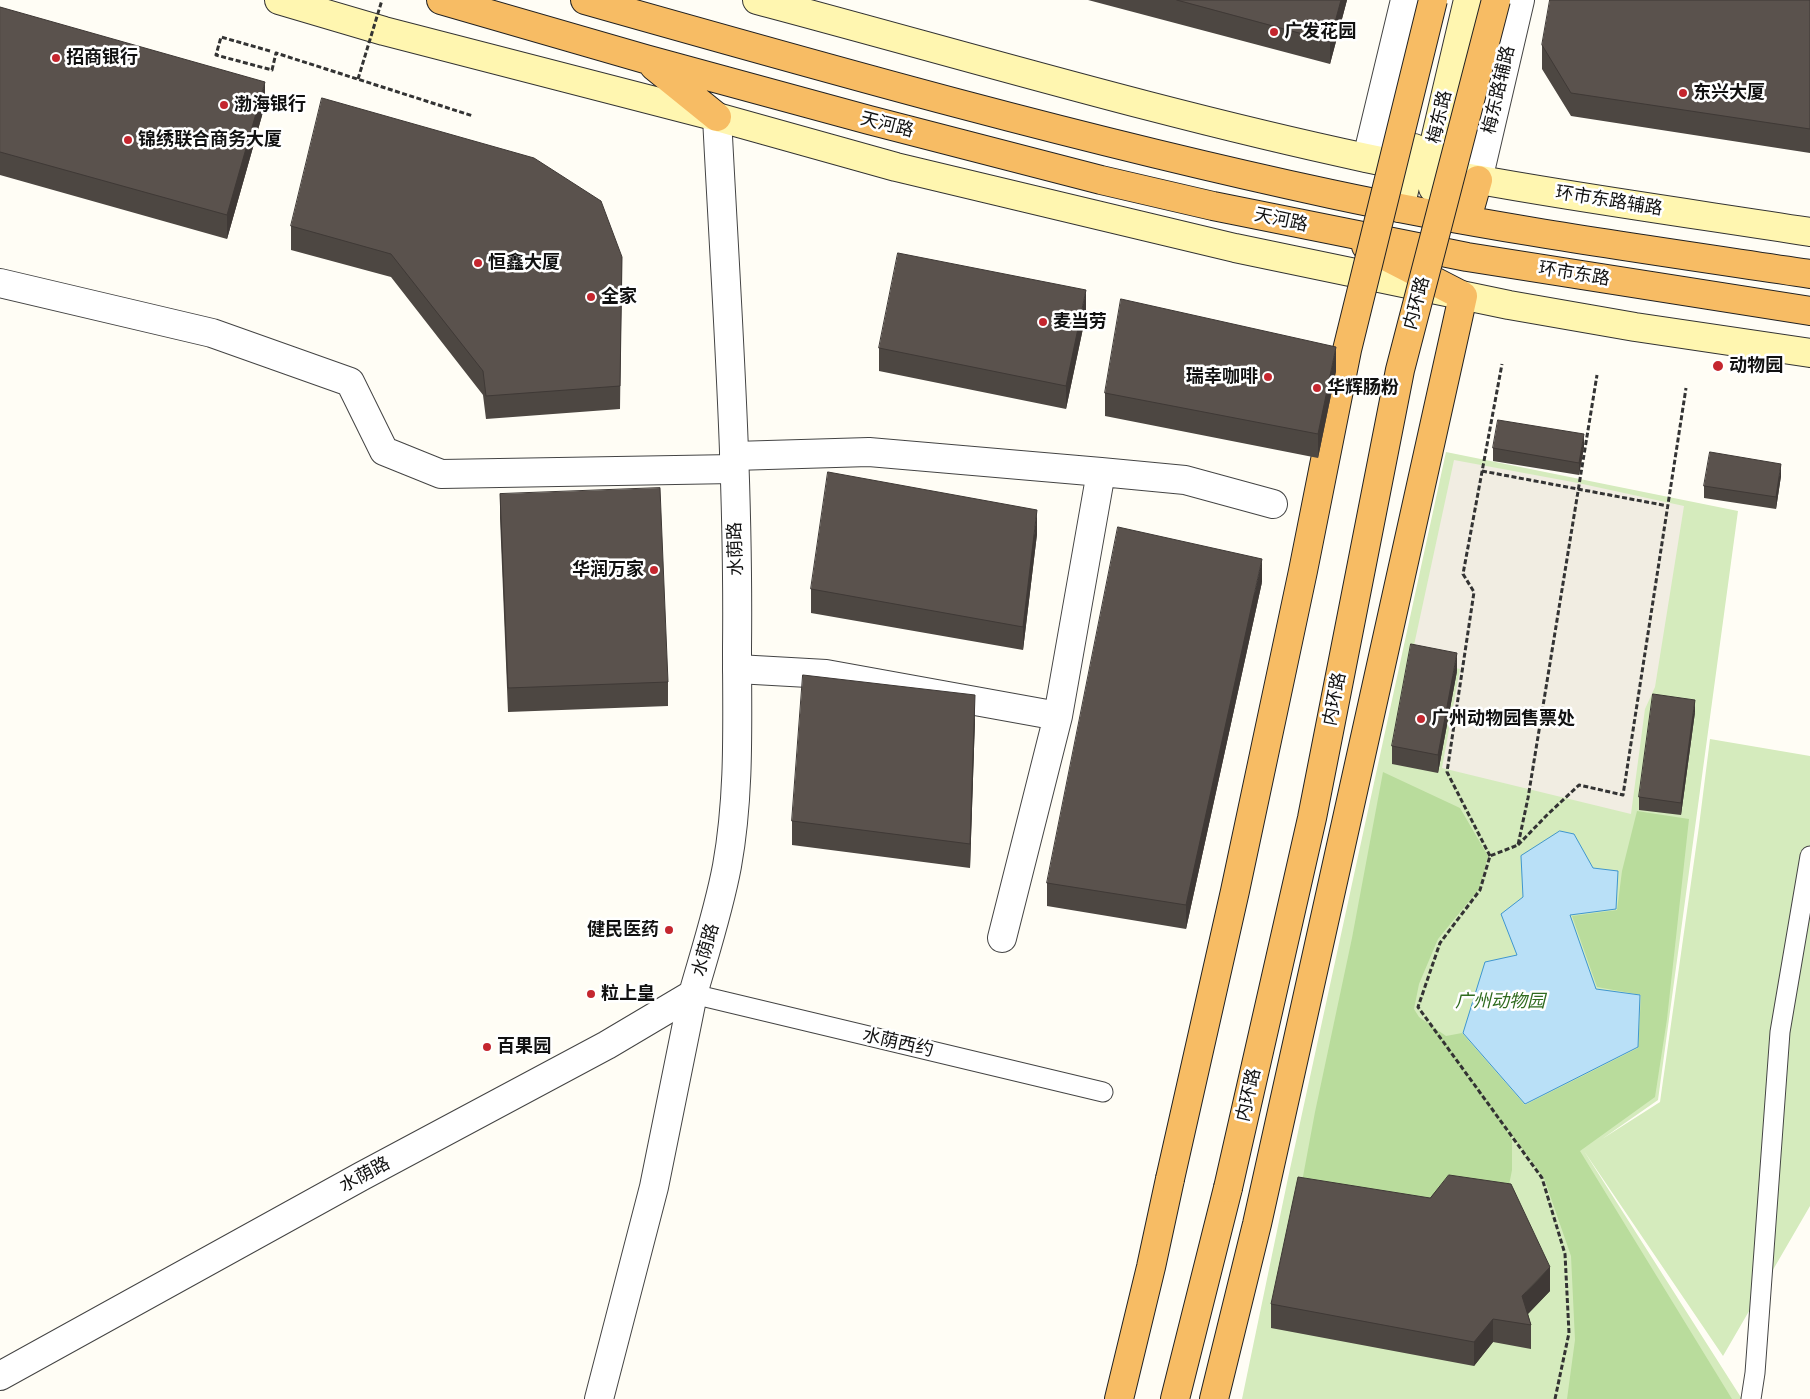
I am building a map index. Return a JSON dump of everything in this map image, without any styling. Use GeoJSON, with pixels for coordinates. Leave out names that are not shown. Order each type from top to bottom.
{"type":"FeatureCollection","features":[{"type":"Feature","properties":{"kind":"highway","name":"天河路"},"geometry":{"type":"LineString","coordinates":[[441,0],[645,59],[869,120],[1101,180],[1213,206],[1338,231]]}},
{"type":"Feature","properties":{"kind":"highway","name":"天河路"},"geometry":{"type":"LineString","coordinates":[[585,0],[894,86],[1124,146],[1400,208]]}},
{"type":"Feature","properties":{"kind":"highway"},"geometry":{"type":"LineString","coordinates":[[1118,1399],[1150,1267],[1237,882],[1303,571],[1347,350],[1433,0]]}},
{"type":"Feature","properties":{"kind":"highway","name":"内环路"},"geometry":{"type":"LineString","coordinates":[[1175,1399],[1228,1188],[1312,818],[1400,370],[1496,0]]}},
{"type":"Feature","properties":{"kind":"highway"},"geometry":{"type":"LineString","coordinates":[[645,59],[717,117]]}},
{"type":"Feature","properties":{"kind":"highway"},"geometry":{"type":"LineString","coordinates":[[1467,220],[1478,180]]}},
{"type":"Feature","properties":{"kind":"highway","name":"环市东路"},"geometry":{"type":"LineString","coordinates":[[1400,208],[1810,274]]}},
{"type":"Feature","properties":{"kind":"highway"},"geometry":{"type":"LineString","coordinates":[[1214,1399],[1261,1205],[1463,296],[1338,231]]}},
{"type":"Feature","properties":{"kind":"highway","name":"环市东路"},"geometry":{"type":"LineString","coordinates":[[1338,231],[1466,257],[1810,311]]}},
{"type":"Feature","properties":{"kind":"main road"},"geometry":{"type":"LineString","coordinates":[[279,0],[384,31],[717,117],[896,167],[1011,196],[1263,254],[1463,296],[1635,327],[1810,353]]}},
{"type":"Feature","properties":{"kind":"main road","name":"梅东路"},"geometry":{"type":"LineString","coordinates":[[1419,168],[1449,0]]}},
{"type":"Feature","properties":{"kind":"main road","name":"梅东路"},"geometry":{"type":"LineString","coordinates":[[1400,208],[1419,168],[1468,0]]}},
{"type":"Feature","properties":{"kind":"main road","name":"环市东路辅路"},"geometry":{"type":"LineString","coordinates":[[772,2],[1196,118],[1367,158],[1478,180],[1810,232]]}},
{"type":"Feature","properties":{"kind":"main road"},"geometry":{"type":"LineString","coordinates":[[1419,168],[1434,189],[1467,220]]}},
{"type":"Feature","properties":{"kind":"street"},"geometry":{"type":"LineString","coordinates":[[1367,158],[1405,0]]}},
{"type":"Feature","properties":{"kind":"street","name":"梅东路辅路"},"geometry":{"type":"LineString","coordinates":[[1478,180],[1520,0]]}},
{"type":"Feature","properties":{"kind":"street","name":"水荫路"},"geometry":{"type":"LineString","coordinates":[[0,1376],[362,1176],[607,1045],[693,994],[715,919],[727,866],[736,790],[738,595],[734,463],[717,117]]}},
{"type":"Feature","properties":{"kind":"street"},"geometry":{"type":"LineString","coordinates":[[0,283],[212,333],[350,382],[384,451],[441,474],[734,463],[869,452],[1185,480],[1273,504]]}},
{"type":"Feature","properties":{"kind":"street"},"geometry":{"type":"LineString","coordinates":[[1002,938],[1058,716],[1101,472]]}},
{"type":"Feature","properties":{"kind":"street"},"geometry":{"type":"LineString","coordinates":[[737,669],[826,674],[1058,716]]}},
{"type":"Feature","properties":{"kind":"street"},"geometry":{"type":"LineString","coordinates":[[599,1399],[654,1187],[693,994]]}},
{"type":"Feature","properties":{"kind":"lane"},"geometry":{"type":"LineString","coordinates":[[1751,1399],[1755,1373],[1780,1032],[1810,856]]}},
{"type":"Feature","properties":{"kind":"lane","name":"水荫西约"},"geometry":{"type":"LineString","coordinates":[[693,994],[1103,1092]]}},
{"type":"Feature","properties":{"kind":"path"},"geometry":{"type":"LineString","coordinates":[[358,79],[382,0]]}},
{"type":"Feature","properties":{"kind":"path"},"geometry":{"type":"LineString","coordinates":[[270,51],[221,37],[216,55],[272,70],[276,53],[473,116]]}},
{"type":"Feature","properties":{"kind":"path"},"geometry":{"type":"LineString","coordinates":[[1502,364],[1464,574],[1474,592],[1447,772],[1490,856],[1480,890],[1440,943],[1418,1007],[1542,1178],[1565,1254],[1569,1333],[1555,1399]]}},
{"type":"Feature","properties":{"kind":"path"},"geometry":{"type":"LineString","coordinates":[[1518,846],[1528,798],[1597,375]]}},
{"type":"Feature","properties":{"kind":"path"},"geometry":{"type":"LineString","coordinates":[[1490,856],[1518,846],[1579,785],[1623,795],[1686,388]]}},
{"type":"Feature","properties":{"kind":"path"},"geometry":{"type":"LineString","coordinates":[[1482,471],[1668,506]]}},
{"type":"Feature","properties":{"kind":"green space","name":"广州动物园"},"geometry":{"type":"Polygon","coordinates":[[[1446,452],[1738,511],[1658,1100],[1602,1139],[1660,1102],[1710,739],[1810,756],[1810,1206],[1723,1356],[1584,1151],[1742,1399],[1242,1399],[1288,1178],[1446,452]]]}},
{"type":"Feature","properties":{"kind":"green space"},"geometry":{"type":"Polygon","coordinates":[[[1383,772],[1460,808],[1488,856],[1479,889],[1438,939],[1419,984],[1414,1009],[1419,1017],[1446,1036],[1462,1033],[1525,1105],[1638,1048],[1641,995],[1597,987],[1572,916],[1617,910],[1622,871],[1637,811],[1689,819],[1667,1019],[1655,1097],[1580,1151],[1732,1399],[1567,1399],[1575,1340],[1571,1256],[1544,1178],[1502,1122],[1512,1140],[1512,1170],[1506,1200],[1429,1220],[1299,1198],[1352,938],[1383,772]]]}},
{"type":"Feature","properties":{"kind":"shaded area"},"geometry":{"type":"Polygon","coordinates":[[[1454,460],[1578,483],[1684,506],[1655,687],[1645,709],[1631,814],[1442,768],[1460,669],[1411,659],[1454,460]]]}},
{"type":"Feature","properties":{"kind":"water"},"geometry":{"type":"Polygon","coordinates":[[[1560,831],[1574,834],[1593,868],[1618,871],[1616,909],[1570,915],[1596,989],[1640,995],[1638,1047],[1525,1104],[1463,1033],[1485,962],[1517,955],[1501,914],[1523,897],[1521,856],[1560,831]]]}},
{"type":"Feature","properties":{"kind":"building"},"geometry":{"type":"Polygon","coordinates":[[[1177,0],[1341,0],[1330,41],[1177,0]]]}},
{"type":"Feature","properties":{"kind":"building","name":"东兴大厦"},"geometry":{"type":"Polygon","coordinates":[[[1550,0],[1810,0],[1810,129],[1571,93],[1542,45],[1550,0]]]}},
{"type":"Feature","properties":{"kind":"building","name":"锦绣联合商务大厦"},"geometry":{"type":"Polygon","coordinates":[[[0,7],[265,82],[227,215],[0,152],[0,7]]]}},
{"type":"Feature","properties":{"kind":"building","name":"恒鑫大厦"},"geometry":{"type":"Polygon","coordinates":[[[322,98],[534,158],[601,201],[622,257],[620,386],[486,396],[483,371],[391,254],[291,226],[322,98]]]}},
{"type":"Feature","properties":{"kind":"building"},"geometry":{"type":"Polygon","coordinates":[[[898,253],[1086,290],[1066,386],[879,348],[898,253]]]}},
{"type":"Feature","properties":{"kind":"building"},"geometry":{"type":"Polygon","coordinates":[[[1121,299],[1336,347],[1318,434],[1105,393],[1121,299]]]}},
{"type":"Feature","properties":{"kind":"building"},"geometry":{"type":"Polygon","coordinates":[[[1498,420],[1584,434],[1579,463],[1493,448],[1498,420]]]}},
{"type":"Feature","properties":{"kind":"building"},"geometry":{"type":"Polygon","coordinates":[[[1710,452],[1781,464],[1776,497],[1704,486],[1710,452]]]}},
{"type":"Feature","properties":{"kind":"building"},"geometry":{"type":"Polygon","coordinates":[[[828,472],[1037,510],[1023,627],[811,589],[828,472]]]}},
{"type":"Feature","properties":{"kind":"building"},"geometry":{"type":"Polygon","coordinates":[[[660,488],[668,682],[508,688],[500,494],[660,488]]]}},
{"type":"Feature","properties":{"kind":"building"},"geometry":{"type":"Polygon","coordinates":[[[1118,527],[1262,559],[1186,905],[1047,883],[1118,527]]]}},
{"type":"Feature","properties":{"kind":"building"},"geometry":{"type":"Polygon","coordinates":[[[1411,644],[1457,653],[1438,755],[1392,746],[1411,644]]]}},
{"type":"Feature","properties":{"kind":"building"},"geometry":{"type":"Polygon","coordinates":[[[803,675],[975,695],[970,844],[792,821],[803,675]]]}},
{"type":"Feature","properties":{"kind":"building"},"geometry":{"type":"Polygon","coordinates":[[[1653,694],[1695,700],[1681,803],[1639,797],[1653,694]]]}},
{"type":"Feature","properties":{"kind":"building"},"geometry":{"type":"Polygon","coordinates":[[[1449,1175],[1511,1184],[1550,1267],[1522,1296],[1531,1325],[1493,1319],[1474,1342],[1271,1304],[1298,1177],[1430,1198],[1449,1175]]]}},
{"type":"Feature","properties":{"kind":"place","name":"广发花园"},"geometry":{"type":"Point","coordinates":[1274,32]}},
{"type":"Feature","properties":{"kind":"place","name":"招商银行"},"geometry":{"type":"Point","coordinates":[56,58]}},
{"type":"Feature","properties":{"kind":"place","name":"东兴大厦"},"geometry":{"type":"Point","coordinates":[1683,93]}},
{"type":"Feature","properties":{"kind":"place","name":"渤海银行"},"geometry":{"type":"Point","coordinates":[224,105]}},
{"type":"Feature","properties":{"kind":"place","name":"锦绣联合商务大厦"},"geometry":{"type":"Point","coordinates":[128,140]}},
{"type":"Feature","properties":{"kind":"place","name":"恒鑫大厦"},"geometry":{"type":"Point","coordinates":[478,263]}},
{"type":"Feature","properties":{"kind":"place","name":"全家"},"geometry":{"type":"Point","coordinates":[591,297]}},
{"type":"Feature","properties":{"kind":"place","name":"麦当劳"},"geometry":{"type":"Point","coordinates":[1043,322]}},
{"type":"Feature","properties":{"kind":"place","name":"动物园"},"geometry":{"type":"Point","coordinates":[1718,366]}},
{"type":"Feature","properties":{"kind":"place","name":"瑞幸咖啡"},"geometry":{"type":"Point","coordinates":[1268,377]}},
{"type":"Feature","properties":{"kind":"place","name":"华辉肠粉"},"geometry":{"type":"Point","coordinates":[1317,388]}},
{"type":"Feature","properties":{"kind":"place","name":"华润万家"},"geometry":{"type":"Point","coordinates":[654,570]}},
{"type":"Feature","properties":{"kind":"place","name":"广州动物园售票处"},"geometry":{"type":"Point","coordinates":[1421,719]}},
{"type":"Feature","properties":{"kind":"place","name":"健民医药"},"geometry":{"type":"Point","coordinates":[669,930]}},
{"type":"Feature","properties":{"kind":"place","name":"粒上皇"},"geometry":{"type":"Point","coordinates":[591,994]}},
{"type":"Feature","properties":{"kind":"place","name":"百果园"},"geometry":{"type":"Point","coordinates":[487,1047]}}]}
